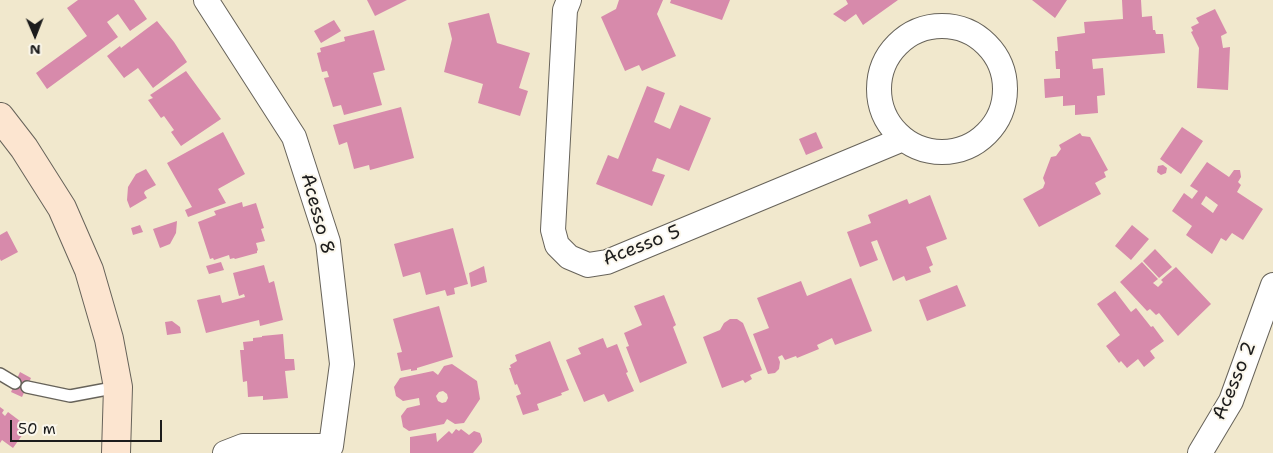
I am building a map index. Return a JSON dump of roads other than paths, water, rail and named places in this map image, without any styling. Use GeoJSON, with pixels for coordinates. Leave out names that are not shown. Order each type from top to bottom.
{"type":"FeatureCollection","features":[{"type":"Feature","properties":{"kind":"main road"},"geometry":{"type":"LineString","coordinates":[[0,116],[24,148],[62,208],[88,270],[110,339],[118,387],[116,453]]}},
{"type":"Feature","properties":{"kind":"street","name":"Acesso 8"},"geometry":{"type":"LineString","coordinates":[[206,0],[294,137],[328,242],[342,364],[330,449]]}},
{"type":"Feature","properties":{"kind":"street","name":"Acesso 5"},"geometry":{"type":"LineString","coordinates":[[561,3],[553,230],[557,245],[569,257],[588,265],[608,262],[902,140]]}},
{"type":"Feature","properties":{"kind":"street"},"geometry":{"type":"LineString","coordinates":[[939,26],[961,29],[980,39],[996,55],[1003,73],[1005,93],[1001,112],[991,129],[977,142],[949,152],[939,153],[920,149],[902,140],[888,123],[879,103],[878,81],[885,60],[898,42],[917,30],[939,26]]}},
{"type":"Feature","properties":{"kind":"street","name":"Acesso 2"},"geometry":{"type":"LineString","coordinates":[[1200,453],[1231,401],[1270,301]]}},
{"type":"Feature","properties":{"kind":"street"},"geometry":{"type":"LineString","coordinates":[[225,453],[244,446],[330,449]]}},
{"type":"Feature","properties":{"kind":"lane"},"geometry":{"type":"LineString","coordinates":[[0,374],[15,383]]}},
{"type":"Feature","properties":{"kind":"lane"},"geometry":{"type":"LineString","coordinates":[[27,387],[70,396],[118,387]]}}]}
